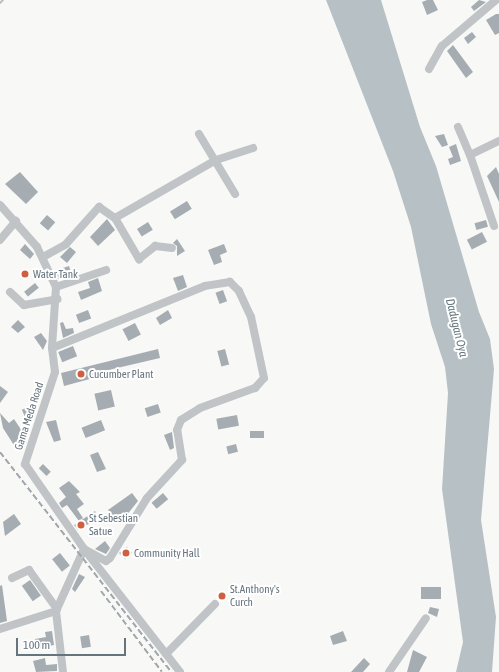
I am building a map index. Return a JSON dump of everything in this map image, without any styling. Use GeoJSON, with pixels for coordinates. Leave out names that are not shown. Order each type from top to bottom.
{"type":"FeatureCollection","features":[{"type":"Feature","properties":{"kind":"street"},"geometry":{"type":"LineString","coordinates":[[429,68],[442,46],[496,0]]}},
{"type":"Feature","properties":{"kind":"street"},"geometry":{"type":"LineString","coordinates":[[458,128],[470,155],[494,226]]}},
{"type":"Feature","properties":{"kind":"street"},"geometry":{"type":"LineString","coordinates":[[199,134],[235,194]]}},
{"type":"Feature","properties":{"kind":"street"},"geometry":{"type":"LineString","coordinates":[[470,155],[499,141]]}},
{"type":"Feature","properties":{"kind":"street"},"geometry":{"type":"LineString","coordinates":[[116,218],[215,160],[253,148]]}},
{"type":"Feature","properties":{"kind":"street","name":"Gama Meda Road"},"geometry":{"type":"LineString","coordinates":[[0,205],[16,221],[43,257],[56,287],[57,299],[52,348],[55,372],[52,386],[25,464],[84,549],[180,672]]}},
{"type":"Feature","properties":{"kind":"street"},"geometry":{"type":"LineString","coordinates":[[43,257],[66,244],[99,207],[116,218],[139,259],[155,246],[172,248]]}},
{"type":"Feature","properties":{"kind":"street"},"geometry":{"type":"LineString","coordinates":[[0,240],[16,221]]}},
{"type":"Feature","properties":{"kind":"street"},"geometry":{"type":"LineString","coordinates":[[56,287],[106,270]]}},
{"type":"Feature","properties":{"kind":"street"},"geometry":{"type":"LineString","coordinates":[[52,348],[205,286],[230,282],[239,291],[251,317],[264,370],[264,378],[256,388],[200,408],[181,420],[177,430],[182,460],[146,498],[110,558],[106,561],[84,549],[57,610],[63,672]]}},
{"type":"Feature","properties":{"kind":"street"},"geometry":{"type":"LineString","coordinates":[[10,292],[24,305],[57,299]]}},
{"type":"Feature","properties":{"kind":"street"},"geometry":{"type":"LineString","coordinates":[[12,578],[29,570],[57,610]]}},
{"type":"Feature","properties":{"kind":"street"},"geometry":{"type":"LineString","coordinates":[[166,654],[215,604]]}},
{"type":"Feature","properties":{"kind":"street"},"geometry":{"type":"LineString","coordinates":[[0,629],[57,610]]}},
{"type":"Feature","properties":{"kind":"street"},"geometry":{"type":"LineString","coordinates":[[389,672],[426,618]]}},
{"type":"Feature","properties":{"kind":"water","name":"Dadugan Oya"},"geometry":{"type":"Polygon","coordinates":[[[326,0],[381,0],[420,127],[436,166],[479,312],[490,339],[494,369],[481,520],[496,617],[492,672],[456,672],[463,642],[442,489],[448,393],[445,367],[431,324],[411,227],[393,171],[326,0]]]}},
{"type":"Feature","properties":{"kind":"building"},"geometry":{"type":"Polygon","coordinates":[[[433,0],[438,10],[427,15],[422,2],[433,0]]]}},
{"type":"Feature","properties":{"kind":"building"},"geometry":{"type":"Polygon","coordinates":[[[479,0],[486,2],[474,11],[471,7],[479,0]]]}},
{"type":"Feature","properties":{"kind":"building"},"geometry":{"type":"Polygon","coordinates":[[[496,14],[499,14],[499,33],[495,35],[486,20],[496,14]]]}},
{"type":"Feature","properties":{"kind":"building"},"geometry":{"type":"Polygon","coordinates":[[[472,32],[476,37],[468,44],[464,38],[472,32]]]}},
{"type":"Feature","properties":{"kind":"building"},"geometry":{"type":"Polygon","coordinates":[[[453,45],[473,72],[466,78],[447,51],[453,45]]]}},
{"type":"Feature","properties":{"kind":"building"},"geometry":{"type":"Polygon","coordinates":[[[444,134],[448,145],[442,147],[435,136],[444,134]]]}},
{"type":"Feature","properties":{"kind":"building"},"geometry":{"type":"Polygon","coordinates":[[[456,144],[461,161],[450,165],[448,159],[453,157],[449,147],[456,144]]]}},
{"type":"Feature","properties":{"kind":"building"},"geometry":{"type":"Polygon","coordinates":[[[496,167],[499,174],[499,202],[487,176],[496,167]]]}},
{"type":"Feature","properties":{"kind":"building"},"geometry":{"type":"Polygon","coordinates":[[[20,172],[38,192],[26,204],[5,184],[20,172]]]}},
{"type":"Feature","properties":{"kind":"building"},"geometry":{"type":"Polygon","coordinates":[[[187,201],[192,209],[175,219],[170,212],[187,201]]]}},
{"type":"Feature","properties":{"kind":"building"},"geometry":{"type":"Polygon","coordinates":[[[47,215],[55,222],[48,231],[40,223],[47,215]]]}},
{"type":"Feature","properties":{"kind":"building"},"geometry":{"type":"Polygon","coordinates":[[[107,219],[115,230],[98,246],[90,237],[107,219]]]}},
{"type":"Feature","properties":{"kind":"building"},"geometry":{"type":"Polygon","coordinates":[[[486,220],[488,227],[476,230],[474,223],[486,220]]]}},
{"type":"Feature","properties":{"kind":"building"},"geometry":{"type":"Polygon","coordinates":[[[148,222],[153,230],[142,237],[137,229],[148,222]]]}},
{"type":"Feature","properties":{"kind":"building"},"geometry":{"type":"Polygon","coordinates":[[[482,232],[487,242],[472,250],[467,240],[482,232]]]}},
{"type":"Feature","properties":{"kind":"building"},"geometry":{"type":"Polygon","coordinates":[[[177,239],[185,251],[177,256],[177,246],[173,243],[177,239]]]}},
{"type":"Feature","properties":{"kind":"building"},"geometry":{"type":"Polygon","coordinates":[[[25,244],[34,254],[30,259],[20,250],[25,244]]]}},
{"type":"Feature","properties":{"kind":"building"},"geometry":{"type":"Polygon","coordinates":[[[224,244],[227,252],[220,255],[222,262],[214,265],[208,250],[224,244]]]}},
{"type":"Feature","properties":{"kind":"building"},"geometry":{"type":"Polygon","coordinates":[[[70,247],[76,252],[67,263],[60,257],[70,247]]]}},
{"type":"Feature","properties":{"kind":"building"},"geometry":{"type":"Polygon","coordinates":[[[69,266],[72,275],[58,279],[56,270],[69,266]]]}},
{"type":"Feature","properties":{"kind":"building"},"geometry":{"type":"Polygon","coordinates":[[[183,275],[187,287],[178,291],[173,278],[183,275]]]}},
{"type":"Feature","properties":{"kind":"building"},"geometry":{"type":"Polygon","coordinates":[[[98,278],[102,291],[81,300],[78,292],[90,288],[88,282],[98,278]]]}},
{"type":"Feature","properties":{"kind":"building"},"geometry":{"type":"Polygon","coordinates":[[[35,283],[39,288],[28,296],[24,292],[35,283]]]}},
{"type":"Feature","properties":{"kind":"building"},"geometry":{"type":"Polygon","coordinates":[[[223,290],[227,301],[220,304],[215,293],[223,290]]]}},
{"type":"Feature","properties":{"kind":"building"},"geometry":{"type":"Polygon","coordinates":[[[88,310],[91,318],[79,323],[76,315],[88,310]]]}},
{"type":"Feature","properties":{"kind":"building"},"geometry":{"type":"Polygon","coordinates":[[[168,310],[172,318],[160,325],[156,318],[168,310]]]}},
{"type":"Feature","properties":{"kind":"building"},"geometry":{"type":"Polygon","coordinates":[[[18,320],[25,327],[18,333],[11,327],[18,320]]]}},
{"type":"Feature","properties":{"kind":"building"},"geometry":{"type":"Polygon","coordinates":[[[63,322],[66,329],[73,328],[74,333],[63,338],[60,323],[63,322]]]}},
{"type":"Feature","properties":{"kind":"building"},"geometry":{"type":"Polygon","coordinates":[[[135,323],[141,335],[128,341],[123,329],[135,323]]]}},
{"type":"Feature","properties":{"kind":"building"},"geometry":{"type":"Polygon","coordinates":[[[41,333],[47,341],[43,350],[34,337],[41,333]]]}},
{"type":"Feature","properties":{"kind":"building"},"geometry":{"type":"Polygon","coordinates":[[[73,346],[77,356],[62,362],[58,352],[73,346]]]}},
{"type":"Feature","properties":{"kind":"building"},"geometry":{"type":"Polygon","coordinates":[[[158,349],[160,358],[100,372],[101,376],[64,386],[61,373],[158,349]]]}},
{"type":"Feature","properties":{"kind":"building"},"geometry":{"type":"Polygon","coordinates":[[[225,349],[229,364],[221,367],[217,351],[225,349]]]}},
{"type":"Feature","properties":{"kind":"building"},"geometry":{"type":"Polygon","coordinates":[[[0,386],[8,392],[0,403],[0,386]]]}},
{"type":"Feature","properties":{"kind":"building"},"geometry":{"type":"Polygon","coordinates":[[[111,390],[115,407],[98,410],[94,394],[111,390]]]}},
{"type":"Feature","properties":{"kind":"building"},"geometry":{"type":"Polygon","coordinates":[[[158,404],[161,413],[147,417],[145,408],[158,404]]]}},
{"type":"Feature","properties":{"kind":"building"},"geometry":{"type":"Polygon","coordinates":[[[30,406],[35,417],[27,421],[22,410],[30,406]]]}},
{"type":"Feature","properties":{"kind":"building"},"geometry":{"type":"Polygon","coordinates":[[[0,413],[9,423],[14,419],[22,431],[19,433],[27,442],[17,450],[3,428],[0,413]]]}},
{"type":"Feature","properties":{"kind":"building"},"geometry":{"type":"Polygon","coordinates":[[[237,415],[239,426],[218,429],[216,419],[237,415]]]}},
{"type":"Feature","properties":{"kind":"building"},"geometry":{"type":"Polygon","coordinates":[[[56,420],[61,440],[54,442],[46,422],[56,420]]]}},
{"type":"Feature","properties":{"kind":"building"},"geometry":{"type":"Polygon","coordinates":[[[101,420],[105,430],[86,438],[82,428],[101,420]]]}},
{"type":"Feature","properties":{"kind":"building"},"geometry":{"type":"Polygon","coordinates":[[[250,431],[264,431],[264,438],[250,438],[250,431]]]}},
{"type":"Feature","properties":{"kind":"building"},"geometry":{"type":"Polygon","coordinates":[[[172,432],[174,448],[170,450],[164,435],[172,432]]]}},
{"type":"Feature","properties":{"kind":"building"},"geometry":{"type":"Polygon","coordinates":[[[236,444],[238,452],[228,454],[226,446],[236,444]]]}},
{"type":"Feature","properties":{"kind":"building"},"geometry":{"type":"Polygon","coordinates":[[[98,452],[106,469],[97,472],[90,455],[98,452]]]}},
{"type":"Feature","properties":{"kind":"building"},"geometry":{"type":"Polygon","coordinates":[[[43,464],[51,472],[47,476],[39,468],[43,464]]]}},
{"type":"Feature","properties":{"kind":"building"},"geometry":{"type":"Polygon","coordinates":[[[69,481],[80,492],[76,494],[84,504],[77,509],[83,518],[79,521],[67,505],[62,508],[59,503],[66,497],[59,488],[69,481]]]}},
{"type":"Feature","properties":{"kind":"building"},"geometry":{"type":"Polygon","coordinates":[[[132,493],[138,501],[126,516],[128,518],[118,522],[108,510],[132,493]]]}},
{"type":"Feature","properties":{"kind":"building"},"geometry":{"type":"Polygon","coordinates":[[[163,493],[168,499],[157,509],[152,503],[163,493]]]}},
{"type":"Feature","properties":{"kind":"building"},"geometry":{"type":"Polygon","coordinates":[[[95,511],[99,518],[78,530],[74,525],[95,511]]]}},
{"type":"Feature","properties":{"kind":"building"},"geometry":{"type":"Polygon","coordinates":[[[14,514],[21,524],[5,536],[3,522],[14,514]]]}},
{"type":"Feature","properties":{"kind":"building"},"geometry":{"type":"Polygon","coordinates":[[[105,541],[110,548],[106,554],[95,549],[105,541]]]}},
{"type":"Feature","properties":{"kind":"building","name":"Community Hall"},"geometry":{"type":"Polygon","coordinates":[[[127,547],[132,553],[125,559],[119,553],[127,547]]]}},
{"type":"Feature","properties":{"kind":"building"},"geometry":{"type":"Polygon","coordinates":[[[60,553],[70,566],[62,572],[52,559],[60,553]]]}},
{"type":"Feature","properties":{"kind":"building"},"geometry":{"type":"Polygon","coordinates":[[[79,574],[85,577],[75,592],[72,589],[79,574]]]}},
{"type":"Feature","properties":{"kind":"building"},"geometry":{"type":"Polygon","coordinates":[[[30,580],[41,596],[33,601],[22,586],[30,580]]]}},
{"type":"Feature","properties":{"kind":"building"},"geometry":{"type":"Polygon","coordinates":[[[2,585],[7,621],[0,623],[0,586],[2,585]]]}},
{"type":"Feature","properties":{"kind":"building"},"geometry":{"type":"Polygon","coordinates":[[[421,587],[441,587],[441,599],[421,599],[421,587]]]}},
{"type":"Feature","properties":{"kind":"building"},"geometry":{"type":"Polygon","coordinates":[[[430,607],[439,609],[437,617],[428,613],[430,607]]]}},
{"type":"Feature","properties":{"kind":"building"},"geometry":{"type":"Polygon","coordinates":[[[52,631],[54,645],[36,648],[35,639],[46,637],[45,632],[52,631]]]}},
{"type":"Feature","properties":{"kind":"building"},"geometry":{"type":"Polygon","coordinates":[[[343,631],[347,641],[333,645],[330,636],[343,631]]]}},
{"type":"Feature","properties":{"kind":"building"},"geometry":{"type":"Polygon","coordinates":[[[89,635],[91,647],[82,648],[80,636],[89,635]]]}},
{"type":"Feature","properties":{"kind":"building"},"geometry":{"type":"Polygon","coordinates":[[[413,650],[427,657],[419,672],[407,672],[413,650]]]}},
{"type":"Feature","properties":{"kind":"building"},"geometry":{"type":"Polygon","coordinates":[[[45,658],[46,665],[57,664],[57,671],[36,672],[33,661],[45,658]]]}},
{"type":"Feature","properties":{"kind":"building"},"geometry":{"type":"Polygon","coordinates":[[[364,658],[370,664],[363,672],[351,672],[364,658]]]}},
{"type":"Feature","properties":{"kind":"waterway"},"geometry":{"type":"LineString","coordinates":[[0,3],[3,0]]}},
{"type":"Feature","properties":{"kind":"railway"},"geometry":{"type":"LineString","coordinates":[[0,452],[171,672]]}},
{"type":"Feature","properties":{"kind":"railway"},"geometry":{"type":"LineString","coordinates":[[101,591],[162,672]]}},
{"type":"Feature","properties":{"kind":"place","name":"Water Tank"},"geometry":{"type":"Point","coordinates":[25,274]}},
{"type":"Feature","properties":{"kind":"place","name":"Cucumber Plant"},"geometry":{"type":"Point","coordinates":[81,374]}},
{"type":"Feature","properties":{"kind":"place","name":"St Sebestian Satue"},"geometry":{"type":"Point","coordinates":[81,525]}},
{"type":"Feature","properties":{"kind":"place","name":"Community Hall"},"geometry":{"type":"Point","coordinates":[126,553]}},
{"type":"Feature","properties":{"kind":"place","name":"St.Anthony's Curch"},"geometry":{"type":"Point","coordinates":[222,596]}}]}
